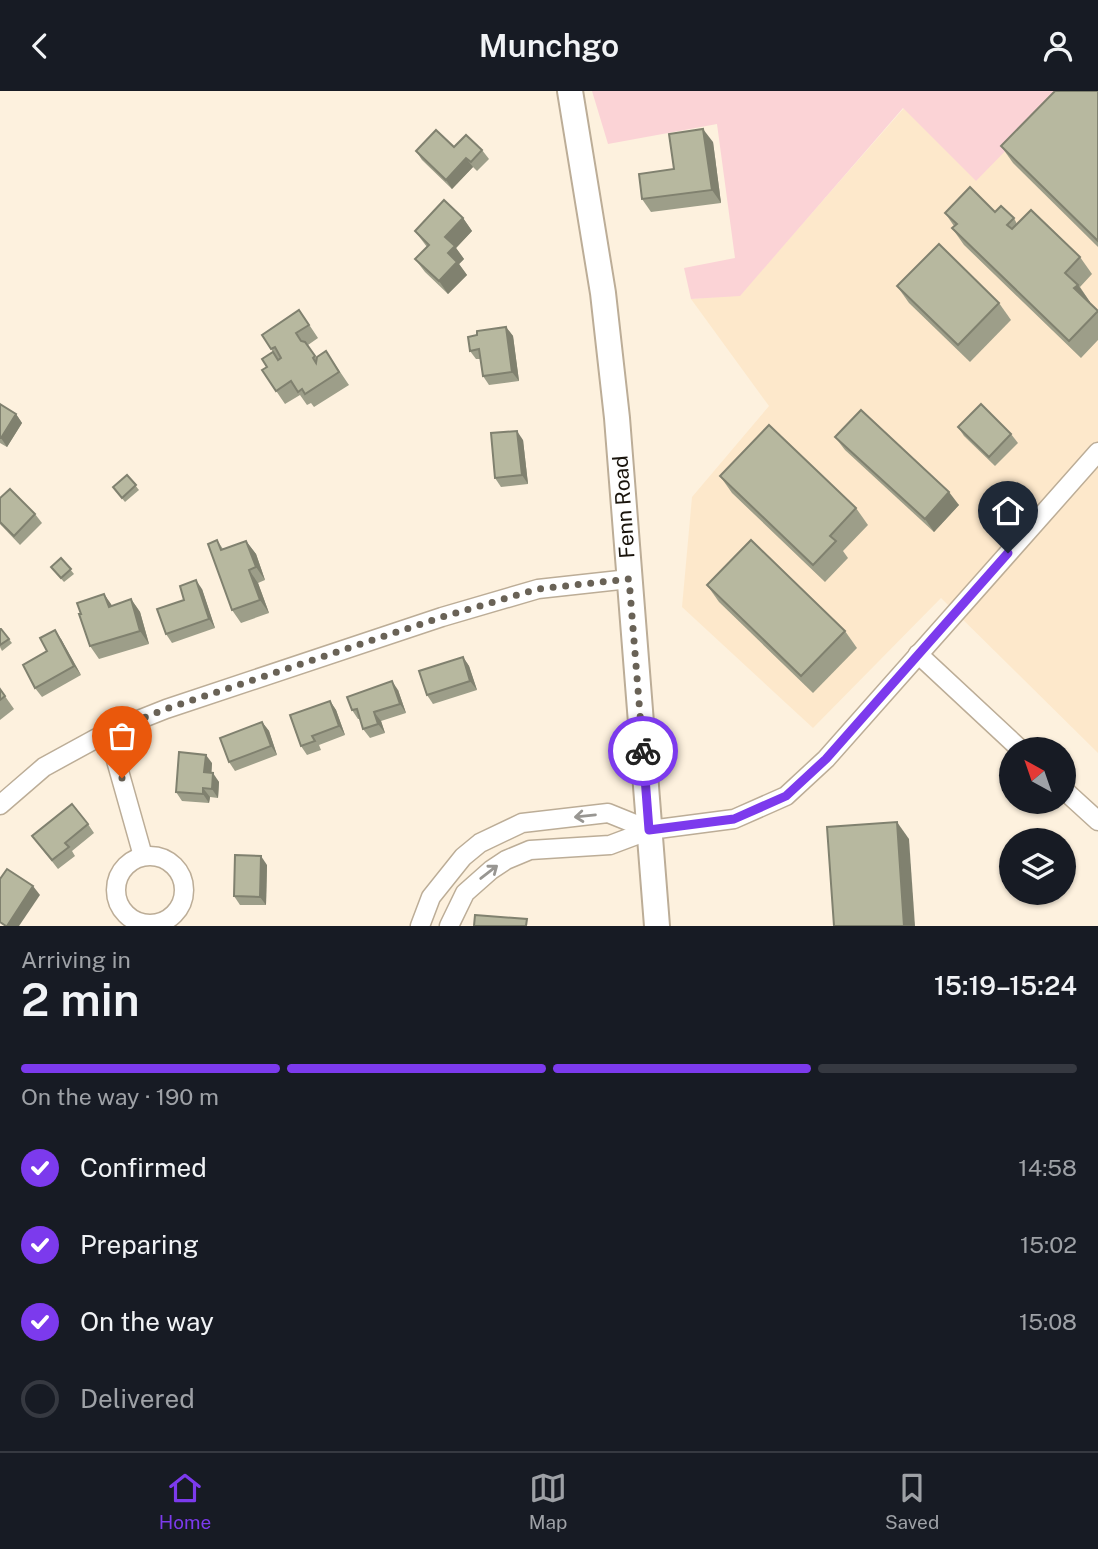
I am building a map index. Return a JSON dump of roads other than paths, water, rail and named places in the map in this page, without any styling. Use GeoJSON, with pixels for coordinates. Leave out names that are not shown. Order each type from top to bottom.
{"type":"FeatureCollection","features":[{"type":"Feature","properties":{"kind":"street","name":"Fenn Road"},"geometry":{"type":"LineString","coordinates":[[570,91],[603,293],[617,418],[657,926]]}},
{"type":"Feature","properties":{"kind":"street"},"geometry":{"type":"LineString","coordinates":[[449,926],[465,893],[506,860],[530,850],[610,845],[649,830],[734,819],[786,796],[826,759],[1098,452]]}},
{"type":"Feature","properties":{"kind":"street"},"geometry":{"type":"LineString","coordinates":[[0,804],[44,767],[108,732],[166,709],[442,617],[538,589],[629,579]]}},
{"type":"Feature","properties":{"kind":"street"},"geometry":{"type":"LineString","coordinates":[[918,655],[1007,737]]}},
{"type":"Feature","properties":{"kind":"street"},"geometry":{"type":"LineString","coordinates":[[108,732],[143,856]]}},
{"type":"Feature","properties":{"kind":"street"},"geometry":{"type":"LineString","coordinates":[[1076,801],[1098,821]]}},
{"type":"Feature","properties":{"kind":"street"},"geometry":{"type":"LineString","coordinates":[[420,926],[431,897],[463,857],[480,843],[522,823],[608,813],[649,830]]}}]}
